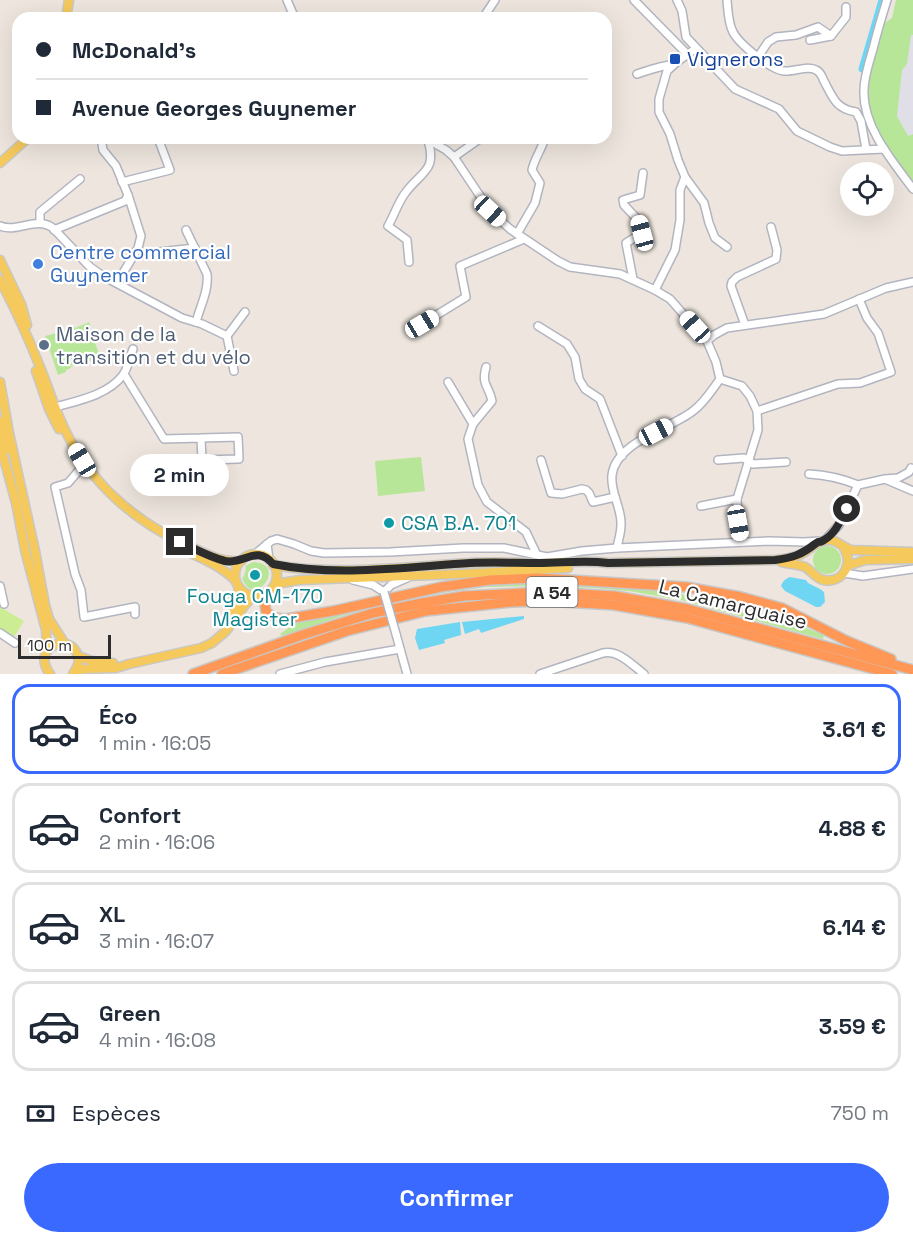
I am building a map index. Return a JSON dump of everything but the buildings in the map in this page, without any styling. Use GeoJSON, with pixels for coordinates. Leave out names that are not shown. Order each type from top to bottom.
{"type":"FeatureCollection","features":[{"type":"Feature","properties":{"kind":"highway"},"geometry":{"type":"LineString","coordinates":[[267,593],[266,611],[275,618],[286,619],[441,587],[490,580],[537,579],[687,586],[782,608],[847,641],[913,668]]}},
{"type":"Feature","properties":{"kind":"highway","name":"La Camarguaise"},"geometry":{"type":"LineString","coordinates":[[193,674],[302,635],[373,613],[464,596],[545,592],[615,596],[688,609],[913,668]]}},
{"type":"Feature","properties":{"kind":"highway","name":"La Camarguaise"},"geometry":{"type":"LineString","coordinates":[[222,674],[312,642],[426,611],[512,602],[546,601],[614,605],[687,618],[892,674]]}},
{"type":"Feature","properties":{"kind":"highway"},"geometry":{"type":"LineString","coordinates":[[237,674],[380,622]]}},
{"type":"Feature","properties":{"kind":"main road"},"geometry":{"type":"LineString","coordinates":[[0,163],[21,144]]}},
{"type":"Feature","properties":{"kind":"main road"},"geometry":{"type":"LineString","coordinates":[[0,260],[21,303],[35,355]]}},
{"type":"Feature","properties":{"kind":"main road"},"geometry":{"type":"LineString","coordinates":[[0,280],[35,355],[52,408],[82,460],[111,494],[126,508],[165,535],[227,561],[241,561]]}},
{"type":"Feature","properties":{"kind":"main road"},"geometry":{"type":"LineString","coordinates":[[0,291],[81,468],[118,508],[158,537],[224,570],[243,591],[253,596],[267,593],[275,584],[276,571],[271,562]]}},
{"type":"Feature","properties":{"kind":"main road"},"geometry":{"type":"LineString","coordinates":[[0,382],[49,619],[66,644],[74,648],[78,656],[78,667],[74,673]]}},
{"type":"Feature","properties":{"kind":"main road"},"geometry":{"type":"LineString","coordinates":[[0,406],[9,433]]}},
{"type":"Feature","properties":{"kind":"main road"},"geometry":{"type":"LineString","coordinates":[[0,421],[25,550],[46,630],[47,651],[44,665],[50,674]]}},
{"type":"Feature","properties":{"kind":"main road"},"geometry":{"type":"LineString","coordinates":[[0,444],[16,503]]}},
{"type":"Feature","properties":{"kind":"main road"},"geometry":{"type":"LineString","coordinates":[[229,626],[236,605],[235,573],[237,566],[247,556],[254,555],[260,555],[271,562],[316,569],[411,576],[521,571],[608,563],[775,560],[799,555],[822,541],[830,540],[852,550],[913,552]]}},
{"type":"Feature","properties":{"kind":"main road"},"geometry":{"type":"LineString","coordinates":[[842,546],[848,559],[845,569]]}},
{"type":"Feature","properties":{"kind":"main road"},"geometry":{"type":"LineString","coordinates":[[810,570],[807,559],[811,548]]}},
{"type":"Feature","properties":{"kind":"main road"},"geometry":{"type":"LineString","coordinates":[[25,550],[35,551]]}},
{"type":"Feature","properties":{"kind":"main road"},"geometry":{"type":"LineString","coordinates":[[775,560],[806,567],[814,575],[832,580],[845,569],[865,560],[913,559]]}},
{"type":"Feature","properties":{"kind":"main road"},"geometry":{"type":"LineString","coordinates":[[275,584],[300,579],[344,579],[380,573],[483,563],[596,561],[608,563]]}},
{"type":"Feature","properties":{"kind":"main road"},"geometry":{"type":"LineString","coordinates":[[74,673],[83,669],[116,668],[201,648],[221,636],[253,596]]}},
{"type":"Feature","properties":{"kind":"main road"},"geometry":{"type":"LineString","coordinates":[[47,651],[55,645],[66,644]]}},
{"type":"Feature","properties":{"kind":"main road"},"geometry":{"type":"LineString","coordinates":[[78,656],[92,662],[129,664]]}},
{"type":"Feature","properties":{"kind":"street"},"geometry":{"type":"LineString","coordinates":[[634,0],[687,54]]}},
{"type":"Feature","properties":{"kind":"street"},"geometry":{"type":"LineString","coordinates":[[677,0],[682,11],[686,37],[735,89],[779,109],[797,131],[814,140],[842,151],[884,149]]}},
{"type":"Feature","properties":{"kind":"street"},"geometry":{"type":"LineString","coordinates":[[727,0],[730,24],[740,42],[778,70],[785,72],[814,68],[820,72],[840,107],[856,112],[861,122],[866,149]]}},
{"type":"Feature","properties":{"kind":"street"},"geometry":{"type":"LineString","coordinates":[[887,0],[868,66],[864,91],[865,103],[873,129],[884,149],[913,189]]}},
{"type":"Feature","properties":{"kind":"street"},"geometry":{"type":"LineString","coordinates":[[810,40],[831,36],[846,17],[846,7]]}},
{"type":"Feature","properties":{"kind":"street"},"geometry":{"type":"LineString","coordinates":[[758,57],[768,42],[776,37],[796,35],[818,27],[831,36]]}},
{"type":"Feature","properties":{"kind":"street"},"geometry":{"type":"LineString","coordinates":[[695,49],[667,71],[658,99],[659,112],[670,134],[685,177],[704,203],[715,238],[727,248]]}},
{"type":"Feature","properties":{"kind":"street"},"geometry":{"type":"LineString","coordinates":[[637,74],[666,65],[674,65]]}},
{"type":"Feature","properties":{"kind":"street"},"geometry":{"type":"LineString","coordinates":[[102,144],[103,150],[116,166],[141,236],[138,248],[117,283]]}},
{"type":"Feature","properties":{"kind":"street"},"geometry":{"type":"LineString","coordinates":[[122,182],[170,170],[160,144]]}},
{"type":"Feature","properties":{"kind":"street"},"geometry":{"type":"LineString","coordinates":[[409,262],[407,240],[388,226],[404,194],[428,169],[431,152],[428,144]]}},
{"type":"Feature","properties":{"kind":"street"},"geometry":{"type":"LineString","coordinates":[[435,144],[454,157],[490,211],[521,237],[570,267],[620,274],[655,290],[670,299],[707,341],[720,379],[709,396],[693,411],[627,451],[618,461],[612,474],[621,525],[617,548]]}},
{"type":"Feature","properties":{"kind":"street"},"geometry":{"type":"LineString","coordinates":[[454,157],[472,144]]}},
{"type":"Feature","properties":{"kind":"street"},"geometry":{"type":"LineString","coordinates":[[422,324],[466,297],[460,266],[521,237],[535,203],[540,183],[532,166],[543,144]]}},
{"type":"Feature","properties":{"kind":"street"},"geometry":{"type":"LineString","coordinates":[[633,279],[626,243],[642,233],[639,221],[624,205],[623,200],[640,195],[643,173]]}},
{"type":"Feature","properties":{"kind":"street"},"geometry":{"type":"LineString","coordinates":[[655,290],[675,250],[680,220],[680,190],[685,177]]}},
{"type":"Feature","properties":{"kind":"street"},"geometry":{"type":"LineString","coordinates":[[40,223],[40,212],[80,179]]}},
{"type":"Feature","properties":{"kind":"street"},"geometry":{"type":"LineString","coordinates":[[54,230],[125,201],[128,195]]}},
{"type":"Feature","properties":{"kind":"street"},"geometry":{"type":"LineString","coordinates":[[0,226],[6,228],[47,224],[90,267],[182,318],[227,336]]}},
{"type":"Feature","properties":{"kind":"street"},"geometry":{"type":"LineString","coordinates":[[745,325],[732,282],[737,277],[776,259],[777,250],[771,227]]}},
{"type":"Feature","properties":{"kind":"street"},"geometry":{"type":"LineString","coordinates":[[186,230],[208,280],[196,322]]}},
{"type":"Feature","properties":{"kind":"street"},"geometry":{"type":"LineString","coordinates":[[159,252],[195,248]]}},
{"type":"Feature","properties":{"kind":"street"},"geometry":{"type":"LineString","coordinates":[[707,341],[727,328],[824,314],[886,288],[913,282]]}},
{"type":"Feature","properties":{"kind":"street"},"geometry":{"type":"LineString","coordinates":[[757,411],[838,384],[860,383],[891,372],[878,333],[867,318],[859,299]]}},
{"type":"Feature","properties":{"kind":"street"},"geometry":{"type":"LineString","coordinates":[[234,371],[227,336],[245,312]]}},
{"type":"Feature","properties":{"kind":"street"},"geometry":{"type":"LineString","coordinates":[[538,326],[567,344],[575,357],[579,379],[585,389],[600,399],[622,456]]}},
{"type":"Feature","properties":{"kind":"street"},"geometry":{"type":"LineString","coordinates":[[52,408],[89,397],[111,387],[124,374],[133,349]]}},
{"type":"Feature","properties":{"kind":"street"},"geometry":{"type":"LineString","coordinates":[[486,367],[483,376],[492,401],[473,424],[468,439],[478,485],[487,502],[526,532],[535,554]]}},
{"type":"Feature","properties":{"kind":"street"},"geometry":{"type":"LineString","coordinates":[[124,374],[164,439],[201,438],[238,437],[239,459],[202,460],[201,438]]}},
{"type":"Feature","properties":{"kind":"street"},"geometry":{"type":"LineString","coordinates":[[720,379],[742,386],[757,411],[758,430],[737,499],[742,542]]}},
{"type":"Feature","properties":{"kind":"street"},"geometry":{"type":"LineString","coordinates":[[448,382],[473,424]]}},
{"type":"Feature","properties":{"kind":"street"},"geometry":{"type":"LineString","coordinates":[[718,460],[744,458],[753,464],[786,462]]}},
{"type":"Feature","properties":{"kind":"street"},"geometry":{"type":"LineString","coordinates":[[541,460],[552,493],[562,494],[582,489],[589,493],[593,501],[615,497]]}},
{"type":"Feature","properties":{"kind":"street"},"geometry":{"type":"LineString","coordinates":[[81,468],[69,483],[55,487],[75,574],[81,590],[84,617],[135,607],[135,614]]}},
{"type":"Feature","properties":{"kind":"street"},"geometry":{"type":"LineString","coordinates":[[809,474],[844,479],[858,485],[898,478],[909,472],[911,468]]}},
{"type":"Feature","properties":{"kind":"street"},"geometry":{"type":"LineString","coordinates":[[885,479],[913,491]]}},
{"type":"Feature","properties":{"kind":"street"},"geometry":{"type":"LineString","coordinates":[[254,555],[277,539],[311,551],[338,554],[504,548],[547,557],[617,548],[769,541],[822,541],[838,525],[858,485]]}},
{"type":"Feature","properties":{"kind":"street"},"geometry":{"type":"LineString","coordinates":[[701,506],[737,499]]}},
{"type":"Feature","properties":{"kind":"street"},"geometry":{"type":"LineString","coordinates":[[838,525],[842,546]]}},
{"type":"Feature","properties":{"kind":"street"},"geometry":{"type":"LineString","coordinates":[[267,544],[271,562]]}},
{"type":"Feature","properties":{"kind":"street"},"geometry":{"type":"LineString","coordinates":[[845,569],[863,576],[913,569]]}},
{"type":"Feature","properties":{"kind":"street"},"geometry":{"type":"LineString","coordinates":[[380,573],[407,674]]}},
{"type":"Feature","properties":{"kind":"street"},"geometry":{"type":"LineString","coordinates":[[384,592],[391,585],[411,576]]}},
{"type":"Feature","properties":{"kind":"street"},"geometry":{"type":"LineString","coordinates":[[344,579],[373,585],[384,592]]}},
{"type":"Feature","properties":{"kind":"street"},"geometry":{"type":"LineString","coordinates":[[0,586],[4,604]]}},
{"type":"Feature","properties":{"kind":"street"},"geometry":{"type":"LineString","coordinates":[[0,633],[15,643]]}},
{"type":"Feature","properties":{"kind":"street"},"geometry":{"type":"LineString","coordinates":[[281,674],[324,662],[400,649]]}},
{"type":"Feature","properties":{"kind":"street"},"geometry":{"type":"LineString","coordinates":[[540,674],[611,651],[644,674]]}},
{"type":"Feature","properties":{"kind":"shaded area"},"geometry":{"type":"Polygon","coordinates":[[[896,0],[913,0],[913,141],[896,149],[880,66],[896,0]]]}},
{"type":"Feature","properties":{"kind":"green space"},"geometry":{"type":"Polygon","coordinates":[[[896,0],[913,0],[913,35],[911,35],[907,64],[902,70],[897,116],[908,136],[913,134],[913,184],[878,133],[869,107],[870,81],[875,55],[882,29],[892,18],[896,0]]]}},
{"type":"Feature","properties":{"kind":"green space"},"geometry":{"type":"Polygon","coordinates":[[[89,322],[100,358],[80,366],[79,364],[71,366],[66,372],[58,375],[45,336],[89,322]]]}},
{"type":"Feature","properties":{"kind":"green space"},"geometry":{"type":"Polygon","coordinates":[[[421,457],[425,491],[378,496],[375,461],[421,457]]]}},
{"type":"Feature","properties":{"kind":"green space"},"geometry":{"type":"Polygon","coordinates":[[[827,546],[837,550],[841,560],[837,570],[827,574],[817,570],[813,560],[817,550],[827,546]]]}},
{"type":"Feature","properties":{"kind":"green space"},"geometry":{"type":"Polygon","coordinates":[[[253,562],[263,564],[269,576],[260,588],[254,590],[247,587],[242,578],[245,566],[253,562]]]}},
{"type":"Feature","properties":{"kind":"green space"},"geometry":{"type":"Polygon","coordinates":[[[530,581],[598,584],[672,592],[710,601],[712,605],[753,615],[766,615],[824,635],[823,639],[681,600],[629,591],[594,588],[485,587],[451,591],[393,603],[392,600],[449,589],[530,581]]]}},
{"type":"Feature","properties":{"kind":"green space"},"geometry":{"type":"Polygon","coordinates":[[[379,603],[380,606],[282,636],[280,634],[300,620],[379,603]]]}},
{"type":"Feature","properties":{"kind":"green space"},"geometry":{"type":"Polygon","coordinates":[[[0,607],[24,621],[14,637],[0,629],[0,607]]]}},
{"type":"Feature","properties":{"kind":"water"},"geometry":{"type":"Polygon","coordinates":[[[790,577],[806,580],[820,589],[824,592],[825,602],[820,607],[816,607],[785,591],[781,586],[784,580],[790,577]]]}},
{"type":"Feature","properties":{"kind":"water"},"geometry":{"type":"Polygon","coordinates":[[[524,616],[524,619],[481,633],[479,629],[465,634],[462,622],[524,616]]]}},
{"type":"Feature","properties":{"kind":"water"},"geometry":{"type":"Polygon","coordinates":[[[460,622],[461,635],[444,640],[445,643],[419,650],[415,638],[417,629],[460,622]]]}},
{"type":"Feature","properties":{"kind":"waterway"},"geometry":{"type":"LineString","coordinates":[[862,69],[882,0]]}},
{"type":"Feature","properties":{"kind":"place","name":"Vignerons"},"geometry":{"type":"Point","coordinates":[675,59]}},
{"type":"Feature","properties":{"kind":"place","name":"Centre commercial Guynemer"},"geometry":{"type":"Point","coordinates":[38,264]}},
{"type":"Feature","properties":{"kind":"place","name":"Maison de la transition et du vélo"},"geometry":{"type":"Point","coordinates":[44,345]}},
{"type":"Feature","properties":{"kind":"place","name":"CSA B.A. 701"},"geometry":{"type":"Point","coordinates":[389,523]}},
{"type":"Feature","properties":{"kind":"place","name":"Fouga CM-170 Magister"},"geometry":{"type":"Point","coordinates":[255,575]}},
{"type":"Feature","properties":{"kind":"route"},"geometry":{"type":"LineString","coordinates":[[180,542],[227,561],[241,561],[247,556],[260,555],[273,564],[303,569],[379,569],[501,562],[775,560],[799,555],[825,540],[838,525],[847,509]]}}]}
